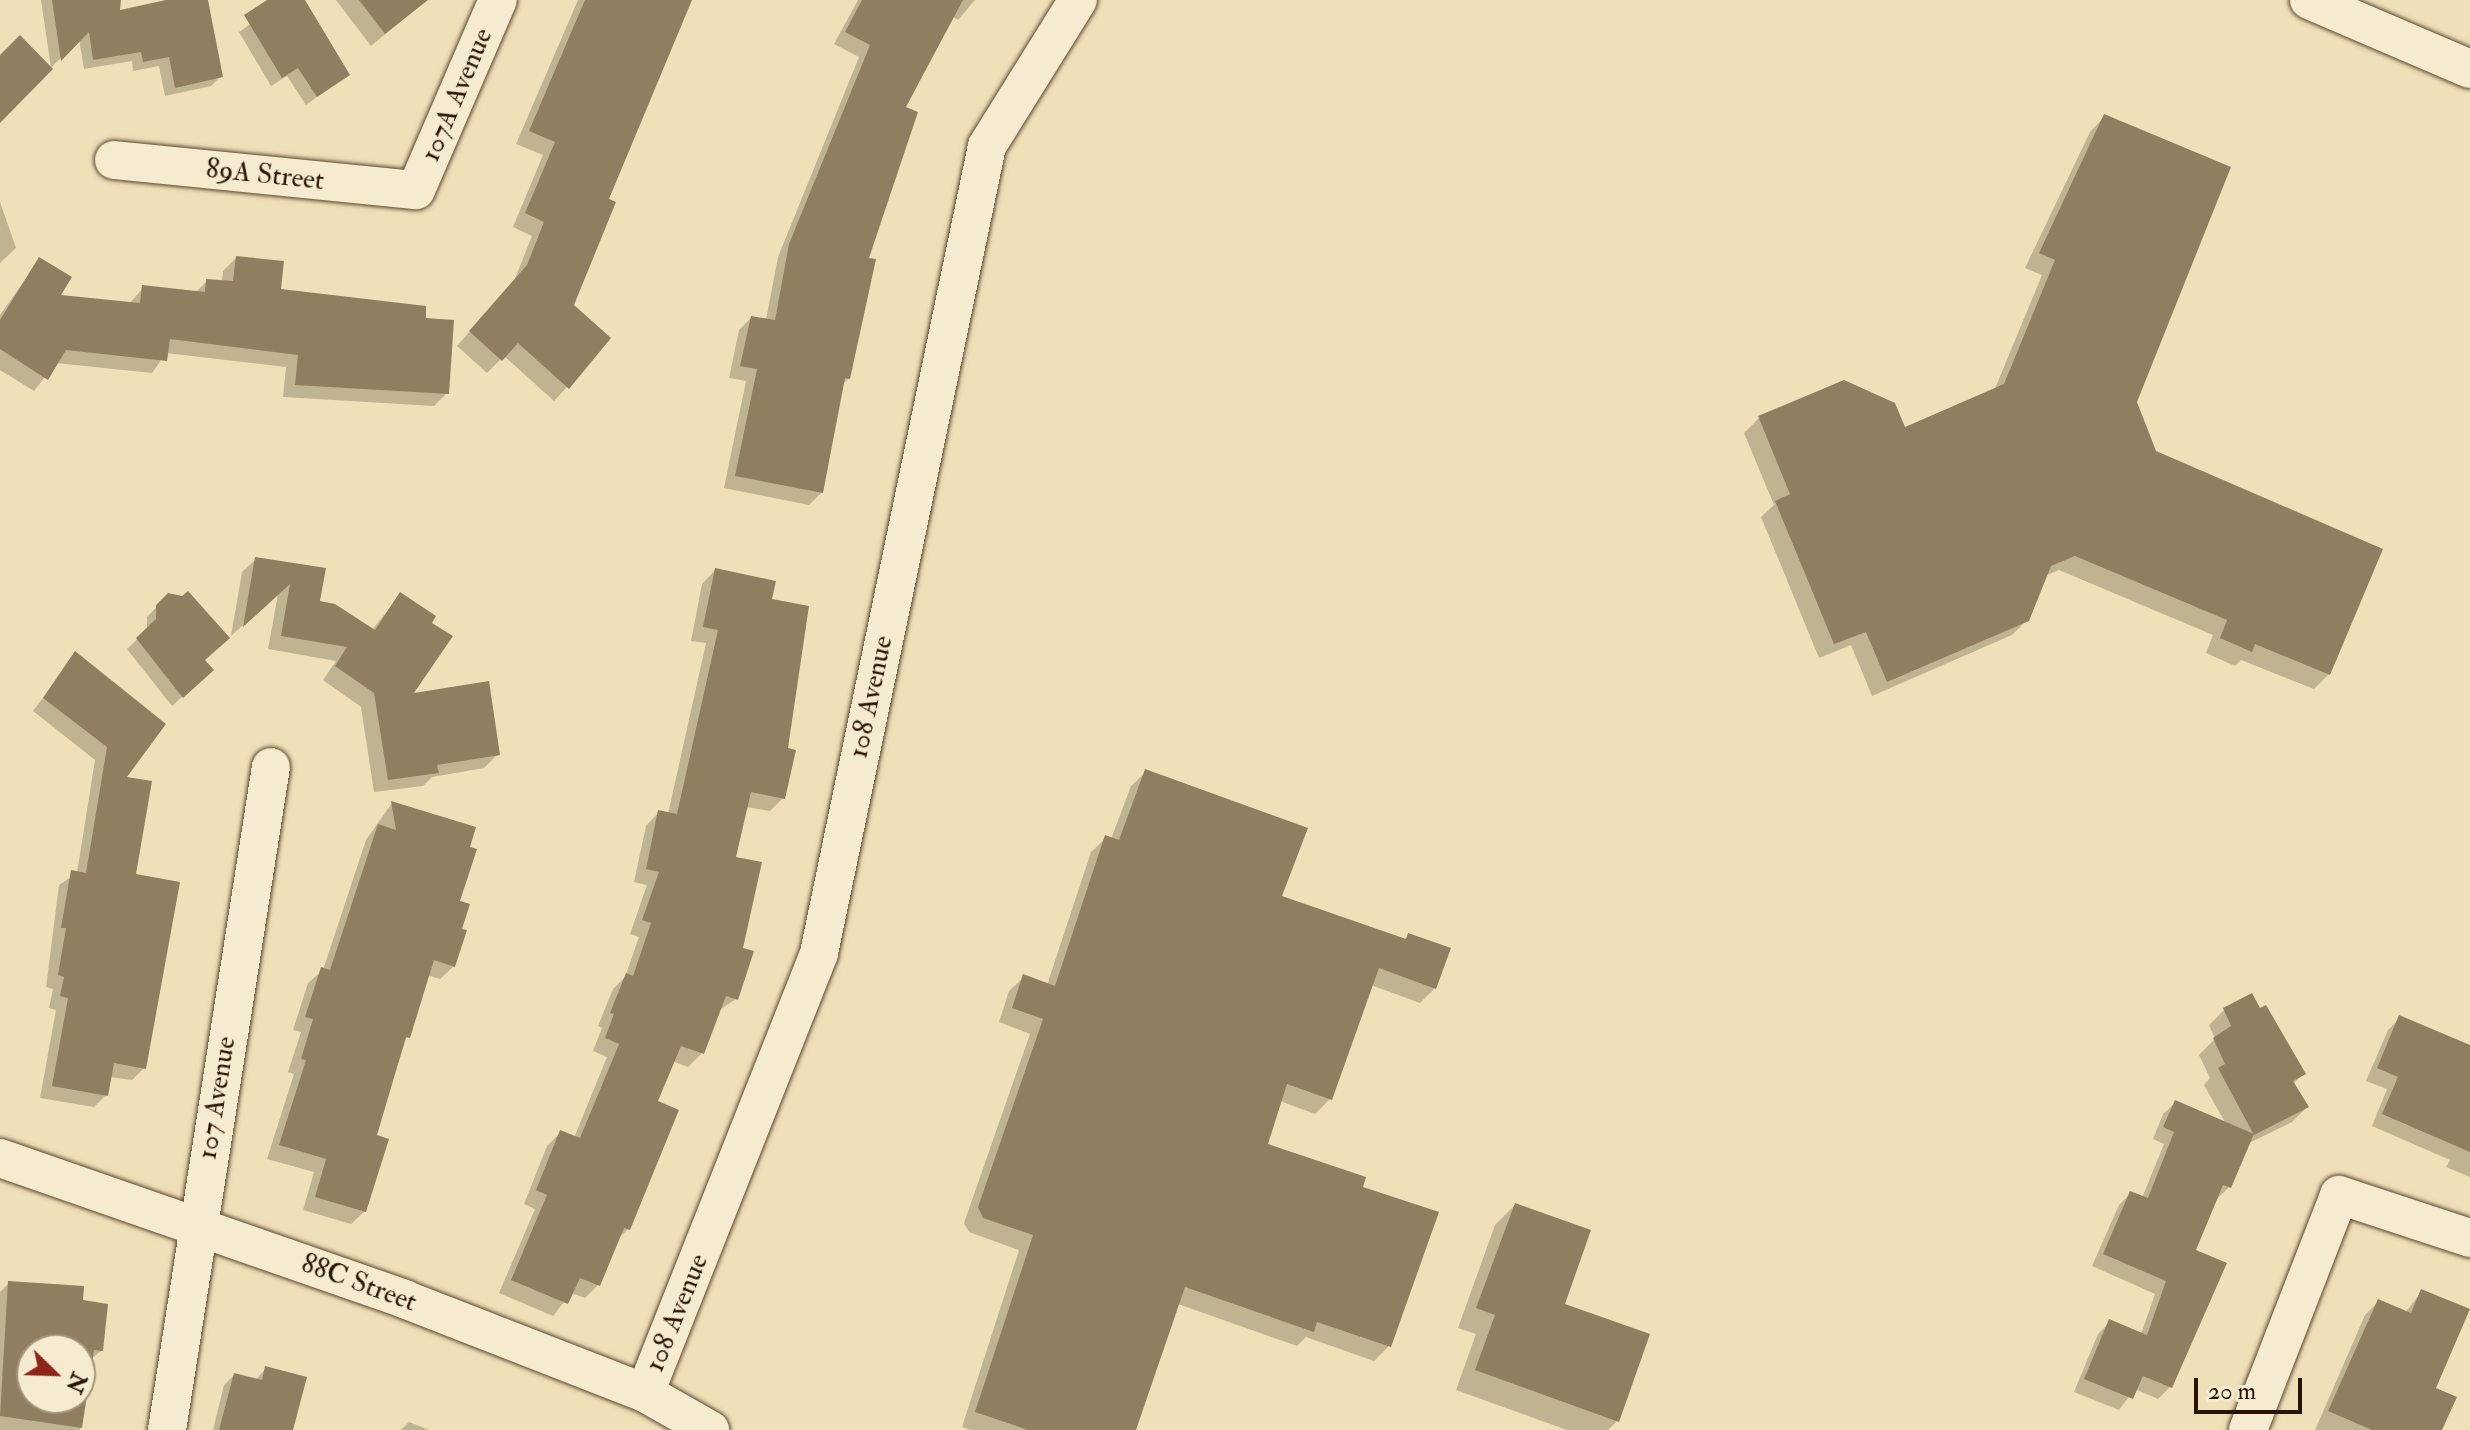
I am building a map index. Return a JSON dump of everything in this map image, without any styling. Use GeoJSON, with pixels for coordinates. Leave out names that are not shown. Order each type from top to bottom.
{"type":"FeatureCollection","features":[{"type":"Feature","properties":{"kind":"street","name":"107A Avenue"},"geometry":{"type":"LineString","coordinates":[[416,190],[498,0]]}},
{"type":"Feature","properties":{"kind":"street","name":"108 Avenue"},"geometry":{"type":"LineString","coordinates":[[645,1393],[819,953],[987,146],[1078,0]]}},
{"type":"Feature","properties":{"kind":"street"},"geometry":{"type":"LineString","coordinates":[[2309,0],[2470,69]]}},
{"type":"Feature","properties":{"kind":"street","name":"89A Street"},"geometry":{"type":"LineString","coordinates":[[114,160],[416,190]]}},
{"type":"Feature","properties":{"kind":"street","name":"107 Avenue"},"geometry":{"type":"LineString","coordinates":[[167,1430],[271,767]]}},
{"type":"Feature","properties":{"kind":"street","name":"88C Street"},"geometry":{"type":"LineString","coordinates":[[0,1158],[197,1224],[645,1393],[710,1430]]}},
{"type":"Feature","properties":{"kind":"street"},"geometry":{"type":"LineString","coordinates":[[2248,1430],[2339,1195],[2470,1238]]}},
{"type":"Feature","properties":{"kind":"building"},"geometry":{"type":"Polygon","coordinates":[[[52,0],[121,0],[120,10],[166,0],[208,0],[223,77],[175,88],[169,57],[143,62],[141,52],[93,60],[89,32],[61,61],[52,0]]]}},
{"type":"Feature","properties":{"kind":"building"},"geometry":{"type":"Polygon","coordinates":[[[267,0],[305,0],[350,75],[317,97],[298,68],[282,78],[244,15],[267,0]]]}},
{"type":"Feature","properties":{"kind":"building"},"geometry":{"type":"Polygon","coordinates":[[[359,0],[428,0],[385,34],[359,0]]]}},
{"type":"Feature","properties":{"kind":"building"},"geometry":{"type":"Polygon","coordinates":[[[585,0],[692,0],[609,199],[616,202],[574,305],[611,338],[569,389],[518,343],[502,361],[469,331],[527,265],[544,222],[525,213],[555,142],[529,131],[585,0]]]}},
{"type":"Feature","properties":{"kind":"building"},"geometry":{"type":"Polygon","coordinates":[[[862,0],[963,0],[906,107],[918,112],[869,258],[876,259],[850,379],[845,378],[823,493],[735,476],[757,369],[740,366],[751,316],[775,320],[789,244],[870,45],[845,32],[862,0]]]}},
{"type":"Feature","properties":{"kind":"building"},"geometry":{"type":"Polygon","coordinates":[[[20,35],[53,69],[0,123],[0,55],[20,35]]]}},
{"type":"Feature","properties":{"kind":"building"},"geometry":{"type":"Polygon","coordinates":[[[2104,114],[2231,167],[2137,402],[2156,451],[2383,549],[2330,675],[2255,644],[2252,652],[2220,638],[2227,620],[2075,556],[2051,566],[2029,621],[1887,682],[1866,632],[1834,644],[1775,501],[1790,494],[1758,416],[1844,380],[1895,403],[1905,427],[2004,384],[2055,260],[2039,253],[2104,114]]]}},
{"type":"Feature","properties":{"kind":"building"},"geometry":{"type":"Polygon","coordinates":[[[236,256],[284,261],[281,289],[426,306],[426,318],[454,320],[449,394],[295,385],[298,355],[170,339],[167,361],[66,350],[48,380],[0,349],[0,320],[39,257],[72,277],[61,295],[140,303],[142,285],[205,292],[206,279],[233,281],[236,256]]]}},
{"type":"Feature","properties":{"kind":"building"},"geometry":{"type":"Polygon","coordinates":[[[255,557],[326,568],[320,601],[335,604],[375,630],[400,592],[436,616],[432,623],[453,636],[414,693],[489,681],[500,755],[437,765],[439,773],[388,780],[374,693],[335,666],[347,647],[281,636],[290,584],[243,627],[255,557]]]}},
{"type":"Feature","properties":{"kind":"building"},"geometry":{"type":"Polygon","coordinates":[[[715,568],[776,581],[772,599],[809,606],[788,748],[796,750],[785,799],[751,792],[736,857],[762,862],[743,948],[754,951],[738,1000],[726,996],[704,1054],[681,1046],[658,1101],[679,1110],[630,1230],[624,1228],[600,1286],[580,1278],[568,1304],[511,1280],[547,1195],[536,1190],[560,1130],[580,1138],[619,1044],[605,1038],[614,1014],[610,1013],[626,973],[633,976],[651,923],[642,920],[659,872],[646,869],[658,810],[677,814],[718,630],[703,627],[715,568]]]}},
{"type":"Feature","properties":{"kind":"building"},"geometry":{"type":"Polygon","coordinates":[[[188,591],[230,638],[205,660],[214,670],[183,698],[136,638],[156,619],[156,605],[168,593],[182,596],[188,591]]]}},
{"type":"Feature","properties":{"kind":"building"},"geometry":{"type":"Polygon","coordinates":[[[75,651],[166,724],[127,777],[152,781],[136,874],[180,882],[146,1069],[114,1063],[108,1096],[52,1086],[68,998],[60,996],[64,977],[58,975],[66,928],[61,928],[71,870],[86,873],[107,747],[43,698],[75,651]]]}},
{"type":"Feature","properties":{"kind":"building"},"geometry":{"type":"Polygon","coordinates":[[[1145,769],[1308,828],[1282,896],[1406,939],[1408,933],[1451,948],[1436,989],[1379,968],[1332,1100],[1287,1084],[1268,1144],[1366,1177],[1363,1187],[1439,1212],[1391,1347],[1317,1322],[1314,1332],[1185,1287],[1136,1430],[1028,1430],[975,1412],[1033,1235],[983,1218],[978,1207],[1043,1019],[1012,1008],[1023,974],[1055,986],[1105,835],[1119,840],[1145,769]]]}},
{"type":"Feature","properties":{"kind":"building"},"geometry":{"type":"Polygon","coordinates":[[[391,801],[476,827],[470,847],[477,849],[460,901],[470,904],[462,929],[467,930],[455,967],[434,960],[410,1038],[406,1037],[377,1135],[389,1139],[366,1212],[315,1197],[326,1159],[279,1145],[306,1060],[301,1059],[313,1019],[305,1017],[321,967],[330,970],[378,824],[396,830],[391,801]]]}},
{"type":"Feature","properties":{"kind":"building"},"geometry":{"type":"Polygon","coordinates":[[[2252,993],[2260,1008],[2266,1005],[2306,1074],[2293,1081],[2309,1107],[2254,1135],[2218,1068],[2225,1064],[2213,1038],[2231,1026],[2223,1008],[2252,993]]]}},
{"type":"Feature","properties":{"kind":"building"},"geometry":{"type":"Polygon","coordinates":[[[2399,1015],[2470,1045],[2470,1152],[2382,1114],[2398,1077],[2377,1068],[2399,1015]]]}},
{"type":"Feature","properties":{"kind":"building"},"geometry":{"type":"Polygon","coordinates":[[[2175,1100],[2254,1134],[2231,1188],[2223,1185],[2196,1250],[2227,1263],[2172,1388],[2143,1376],[2133,1399],[2084,1379],[2109,1319],[2147,1335],[2166,1281],[2103,1254],[2130,1191],[2148,1198],[2174,1132],[2163,1127],[2175,1100]]]}},
{"type":"Feature","properties":{"kind":"building"},"geometry":{"type":"Polygon","coordinates":[[[1515,1203],[1591,1230],[1565,1304],[1650,1334],[1619,1422],[1475,1370],[1495,1315],[1476,1308],[1515,1203]]]}},
{"type":"Feature","properties":{"kind":"building"},"geometry":{"type":"Polygon","coordinates":[[[8,1281],[84,1286],[83,1300],[108,1304],[103,1351],[96,1350],[96,1334],[16,1334],[16,1414],[84,1414],[82,1428],[0,1416],[8,1281]]]}},
{"type":"Feature","properties":{"kind":"building"},"geometry":{"type":"Polygon","coordinates":[[[2421,1289],[2470,1309],[2436,1388],[2457,1397],[2442,1430],[2372,1430],[2328,1411],[2378,1299],[2411,1313],[2421,1289]]]}},
{"type":"Feature","properties":{"kind":"building"},"geometry":{"type":"Polygon","coordinates":[[[265,1366],[307,1377],[293,1430],[219,1430],[234,1373],[262,1380],[265,1366]]]}}]}
